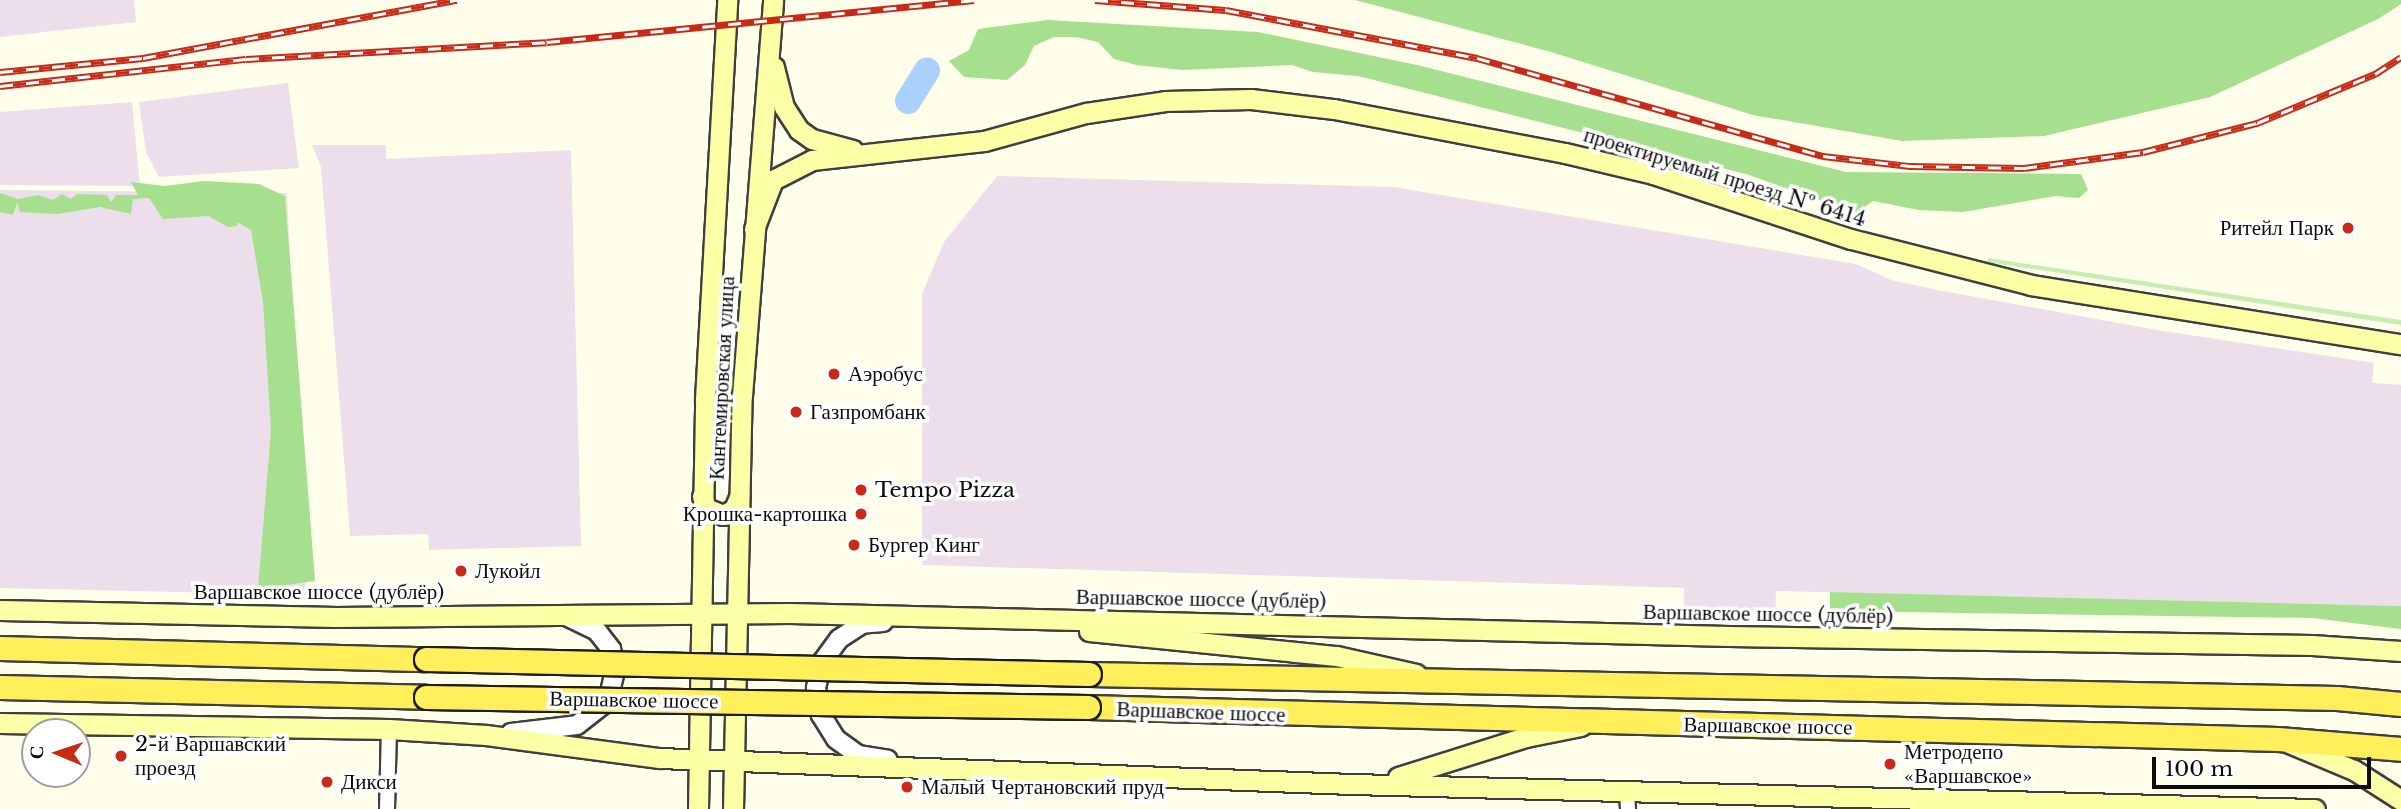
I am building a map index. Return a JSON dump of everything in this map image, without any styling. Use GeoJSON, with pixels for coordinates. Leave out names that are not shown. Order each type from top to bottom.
{"type":"FeatureCollection","features":[{"type":"Feature","properties":{"kind":"main road","name":"Кантемировская улица"},"geometry":{"type":"LineString","coordinates":[[698,809],[702,496],[727,0]]}},
{"type":"Feature","properties":{"kind":"main road","name":"Кантемировская улица"},"geometry":{"type":"LineString","coordinates":[[733,809],[739,497],[754,229],[773,0]]}},
{"type":"Feature","properties":{"kind":"main road","name":"проектируемый проезд № 6414"},"geometry":{"type":"LineString","coordinates":[[770,49],[784,107],[799,130],[812,139],[868,153]]}},
{"type":"Feature","properties":{"kind":"main road","name":"проектируемый проезд № 6414"},"geometry":{"type":"LineString","coordinates":[[754,229],[767,189],[783,172],[812,160],[984,141],[1086,113],[1165,102],[1251,99],[1320,107],[1628,168],[1851,239],[2018,282],[2401,344]]}},
{"type":"Feature","properties":{"kind":"main road"},"geometry":{"type":"LineString","coordinates":[[702,496],[706,508],[717,515],[734,509],[739,497]]}},
{"type":"Feature","properties":{"kind":"main road","name":"Варшавское шоссе (дублёр)"},"geometry":{"type":"LineString","coordinates":[[0,610],[336,617],[699,611],[1729,636],[2312,645],[2401,651]]}},
{"type":"Feature","properties":{"kind":"main road"},"geometry":{"type":"LineString","coordinates":[[977,616],[1338,656],[1443,680]]}},
{"type":"Feature","properties":{"kind":"main road","name":"Варшавское шоссе"},"geometry":{"type":"LineString","coordinates":[[0,648],[1089,674],[2324,698],[2401,704]]}},
{"type":"Feature","properties":{"kind":"main road","name":"Варшавское шоссе"},"geometry":{"type":"LineString","coordinates":[[0,687],[426,697],[1088,707],[1597,723],[2278,739],[2401,749]]}},
{"type":"Feature","properties":{"kind":"main road"},"geometry":{"type":"LineString","coordinates":[[0,723],[389,730],[486,735],[646,757],[923,765],[1352,784],[1627,802],[1806,794],[2315,809]]}},
{"type":"Feature","properties":{"kind":"main road"},"geometry":{"type":"LineString","coordinates":[[1352,784],[1419,774],[1526,737],[1597,723]]}},
{"type":"Feature","properties":{"kind":"main road"},"geometry":{"type":"LineString","coordinates":[[2278,739],[2354,770],[2401,800]]}},
{"type":"Feature","properties":{"kind":"street"},"geometry":{"type":"LineString","coordinates":[[486,735],[577,725],[608,701],[615,671],[611,649],[597,631],[558,614]]}},
{"type":"Feature","properties":{"kind":"street"},"geometry":{"type":"LineString","coordinates":[[923,765],[858,755],[846,748],[821,715],[816,688],[823,661],[850,630],[862,624],[928,616]]}},
{"type":"Feature","properties":{"kind":"street"},"geometry":{"type":"LineString","coordinates":[[387,809],[389,730]]}},
{"type":"Feature","properties":{"kind":"shaded area"},"geometry":{"type":"Polygon","coordinates":[[[0,0],[134,0],[136,22],[0,37],[0,0]]]}},
{"type":"Feature","properties":{"kind":"shaded area"},"geometry":{"type":"Polygon","coordinates":[[[288,83],[299,168],[159,177],[146,152],[139,102],[288,83]]]}},
{"type":"Feature","properties":{"kind":"shaded area"},"geometry":{"type":"Polygon","coordinates":[[[132,102],[140,186],[0,185],[0,112],[132,102]]]}},
{"type":"Feature","properties":{"kind":"shaded area"},"geometry":{"type":"Polygon","coordinates":[[[312,145],[386,145],[386,159],[571,150],[581,546],[429,550],[428,534],[350,536],[321,167],[312,145]]]}},
{"type":"Feature","properties":{"kind":"shaded area"},"geometry":{"type":"Polygon","coordinates":[[[997,176],[1393,187],[1856,264],[1891,280],[1937,290],[2157,330],[2374,363],[2372,383],[2401,385],[2401,606],[1776,591],[1775,614],[1684,613],[1684,588],[922,565],[922,294],[944,242],[997,176]]]}},
{"type":"Feature","properties":{"kind":"shaded area"},"geometry":{"type":"Polygon","coordinates":[[[0,190],[287,193],[306,595],[0,588],[0,190]]]}},
{"type":"Feature","properties":{"kind":"green space"},"geometry":{"type":"Polygon","coordinates":[[[1355,0],[2401,0],[2401,4],[2378,19],[2210,97],[2044,136],[1902,141],[1753,115],[1551,52],[1355,0]]]}},
{"type":"Feature","properties":{"kind":"green space"},"geometry":{"type":"Polygon","coordinates":[[[1048,20],[1258,32],[1417,65],[1846,172],[2081,174],[2088,190],[2079,198],[2055,196],[1963,212],[1919,210],[1873,201],[1856,213],[1746,174],[1358,76],[1313,72],[1292,65],[1183,70],[1136,65],[1114,59],[1098,42],[1076,37],[1054,37],[1034,46],[1025,65],[1007,80],[964,77],[949,61],[969,50],[978,29],[1048,20]]]}},
{"type":"Feature","properties":{"kind":"green space"},"geometry":{"type":"Polygon","coordinates":[[[204,181],[259,184],[285,196],[315,581],[258,589],[271,430],[263,302],[251,230],[237,222],[237,226],[228,227],[208,216],[163,219],[149,198],[133,199],[131,214],[100,207],[58,214],[20,212],[17,203],[13,215],[0,212],[0,193],[18,199],[38,195],[53,200],[62,194],[71,199],[77,194],[107,195],[111,202],[116,195],[138,195],[131,182],[165,186],[204,181]]]}},
{"type":"Feature","properties":{"kind":"green space"},"geometry":{"type":"Polygon","coordinates":[[[1988,258],[2401,320],[2401,325],[1987,262],[1988,258]]]}},
{"type":"Feature","properties":{"kind":"green space"},"geometry":{"type":"Polygon","coordinates":[[[1830,592],[2401,606],[2401,629],[2313,618],[1830,611],[1830,592]]]}},
{"type":"Feature","properties":{"kind":"waterway"},"geometry":{"type":"LineString","coordinates":[[908,101],[927,71]]}},
{"type":"Feature","properties":{"kind":"railway"},"geometry":{"type":"LineString","coordinates":[[0,72],[143,58],[457,0]]}},
{"type":"Feature","properties":{"kind":"railway"},"geometry":{"type":"LineString","coordinates":[[0,86],[246,59],[547,42],[974,0]]}},
{"type":"Feature","properties":{"kind":"railway"},"geometry":{"type":"LineString","coordinates":[[1095,0],[1226,10],[1477,58],[1823,156],[1910,166],[2024,168],[2143,152],[2257,123],[2375,74],[2401,57]]}},
{"type":"Feature","properties":{"kind":"place","name":"Ритейл Парк"},"geometry":{"type":"Point","coordinates":[2348,228]}},
{"type":"Feature","properties":{"kind":"place","name":"Аэробус"},"geometry":{"type":"Point","coordinates":[834,374]}},
{"type":"Feature","properties":{"kind":"place","name":"Газпромбанк"},"geometry":{"type":"Point","coordinates":[796,412]}},
{"type":"Feature","properties":{"kind":"place","name":"Tempo Pizza"},"geometry":{"type":"Point","coordinates":[861,490]}},
{"type":"Feature","properties":{"kind":"place","name":"Крошка-картошка"},"geometry":{"type":"Point","coordinates":[861,514]}},
{"type":"Feature","properties":{"kind":"place","name":"Бургер Кинг"},"geometry":{"type":"Point","coordinates":[854,545]}},
{"type":"Feature","properties":{"kind":"place","name":"Лукойл"},"geometry":{"type":"Point","coordinates":[461,571]}},
{"type":"Feature","properties":{"kind":"place","name":"2-й Варшавский проезд"},"geometry":{"type":"Point","coordinates":[121,756]}},
{"type":"Feature","properties":{"kind":"place","name":"Метродепо «Варшавское»"},"geometry":{"type":"Point","coordinates":[1890,764]}},
{"type":"Feature","properties":{"kind":"place","name":"Дикси"},"geometry":{"type":"Point","coordinates":[327,782]}},
{"type":"Feature","properties":{"kind":"place","name":"Малый Чертановский пруд"},"geometry":{"type":"Point","coordinates":[907,787]}}]}
